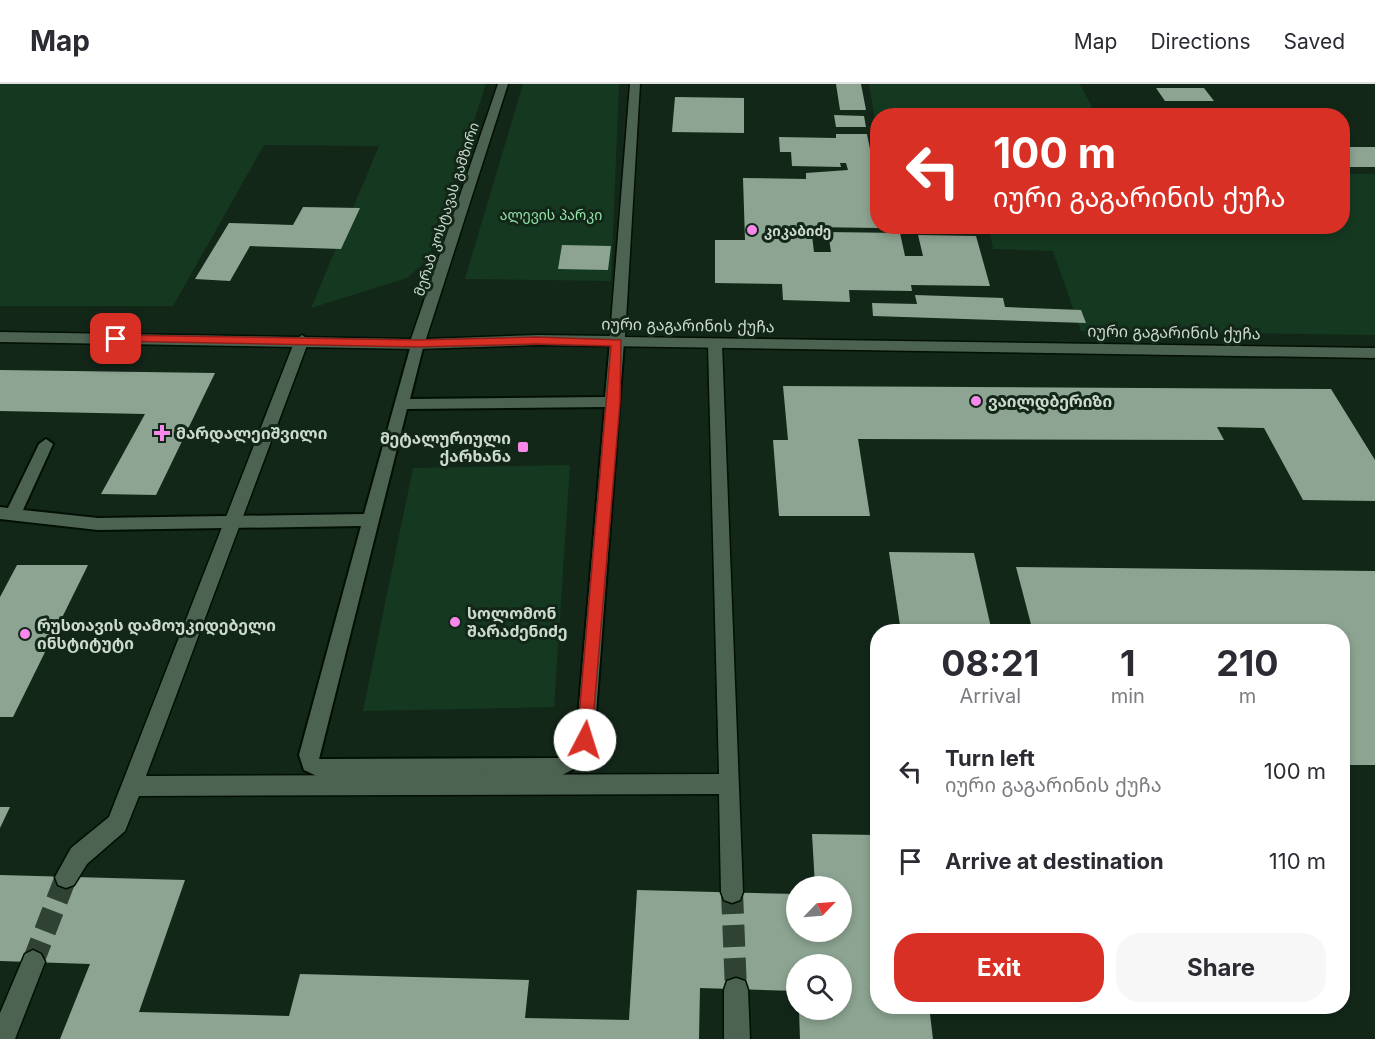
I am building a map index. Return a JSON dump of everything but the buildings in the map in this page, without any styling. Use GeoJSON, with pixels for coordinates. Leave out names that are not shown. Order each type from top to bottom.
{"type":"FeatureCollection","features":[{"type":"Feature","properties":{"kind":"street","name":"მერაბ კოსტავას გამზირი"},"geometry":{"type":"LineString","coordinates":[[417,344],[504,84]]}},
{"type":"Feature","properties":{"kind":"street"},"geometry":{"type":"LineString","coordinates":[[617,342],[635,84]]}},
{"type":"Feature","properties":{"kind":"street","name":"იური გაგარინის ქუჩა"},"geometry":{"type":"LineString","coordinates":[[0,337],[302,340],[417,344],[537,340],[1375,352]]}},
{"type":"Feature","properties":{"kind":"street"},"geometry":{"type":"LineString","coordinates":[[66,877],[79,856],[117,824],[302,340]]}},
{"type":"Feature","properties":{"kind":"street"},"geometry":{"type":"LineString","coordinates":[[715,344],[732,892]]}},
{"type":"Feature","properties":{"kind":"street"},"geometry":{"type":"LineString","coordinates":[[132,786],[730,784]]}},
{"type":"Feature","properties":{"kind":"street"},"geometry":{"type":"LineString","coordinates":[[2,1039],[33,962]]}},
{"type":"Feature","properties":{"kind":"street"},"geometry":{"type":"LineString","coordinates":[[736,990],[737,1039]]}},
{"type":"Feature","properties":{"kind":"lane"},"geometry":{"type":"LineString","coordinates":[[417,344],[309,755],[311,764],[321,769],[560,767],[579,757],[585,740],[615,402],[617,342]]}},
{"type":"Feature","properties":{"kind":"lane"},"geometry":{"type":"LineString","coordinates":[[401,404],[615,402]]}},
{"type":"Feature","properties":{"kind":"lane"},"geometry":{"type":"LineString","coordinates":[[46,444],[6,514],[98,524],[234,520],[372,520]]}},
{"type":"Feature","properties":{"kind":"green space"},"geometry":{"type":"Polygon","coordinates":[[[0,84],[486,84],[428,260],[407,278],[311,308],[379,146],[264,145],[173,306],[0,306],[0,84]]]}},
{"type":"Feature","properties":{"kind":"green space","name":"ალევის პარკი"},"geometry":{"type":"Polygon","coordinates":[[[523,84],[619,84],[611,281],[465,279],[523,84]]]}},
{"type":"Feature","properties":{"kind":"green space"},"geometry":{"type":"Polygon","coordinates":[[[869,84],[1080,84],[1092,108],[873,108],[869,84]]]}},
{"type":"Feature","properties":{"kind":"green space"},"geometry":{"type":"Polygon","coordinates":[[[1350,174],[1375,174],[1375,335],[1081,331],[1053,251],[993,249],[990,234],[1350,234],[1350,174]]]}},
{"type":"Feature","properties":{"kind":"green space"},"geometry":{"type":"Polygon","coordinates":[[[570,465],[554,707],[363,711],[413,468],[570,465]]]}},
{"type":"Feature","properties":{"kind":"tunnel"},"geometry":{"type":"LineString","coordinates":[[33,962],[66,877]]}},
{"type":"Feature","properties":{"kind":"tunnel"},"geometry":{"type":"LineString","coordinates":[[732,892],[736,990]]}},
{"type":"Feature","properties":{"kind":"place","name":"კიკაბიძე"},"geometry":{"type":"Point","coordinates":[752,230]}},
{"type":"Feature","properties":{"kind":"place","name":"ვაილდბერიზი"},"geometry":{"type":"Point","coordinates":[976,401]}},
{"type":"Feature","properties":{"kind":"place","name":"მარდალეიშვილი"},"geometry":{"type":"Point","coordinates":[162,433]}},
{"type":"Feature","properties":{"kind":"place","name":"მეტალურიული ქარხანა"},"geometry":{"type":"Point","coordinates":[523,447]}},
{"type":"Feature","properties":{"kind":"place","name":"სოლომონ შარაძენიძე"},"geometry":{"type":"Point","coordinates":[455,622]}},
{"type":"Feature","properties":{"kind":"place","name":"რუსთავის დამოუკიდებელი ინსტიტუტი"},"geometry":{"type":"Point","coordinates":[25,634]}},
{"type":"Feature","properties":{"kind":"route"},"geometry":{"type":"LineString","coordinates":[[116,339],[302,340],[417,344],[537,340],[617,342],[615,402],[585,740]]}}]}
